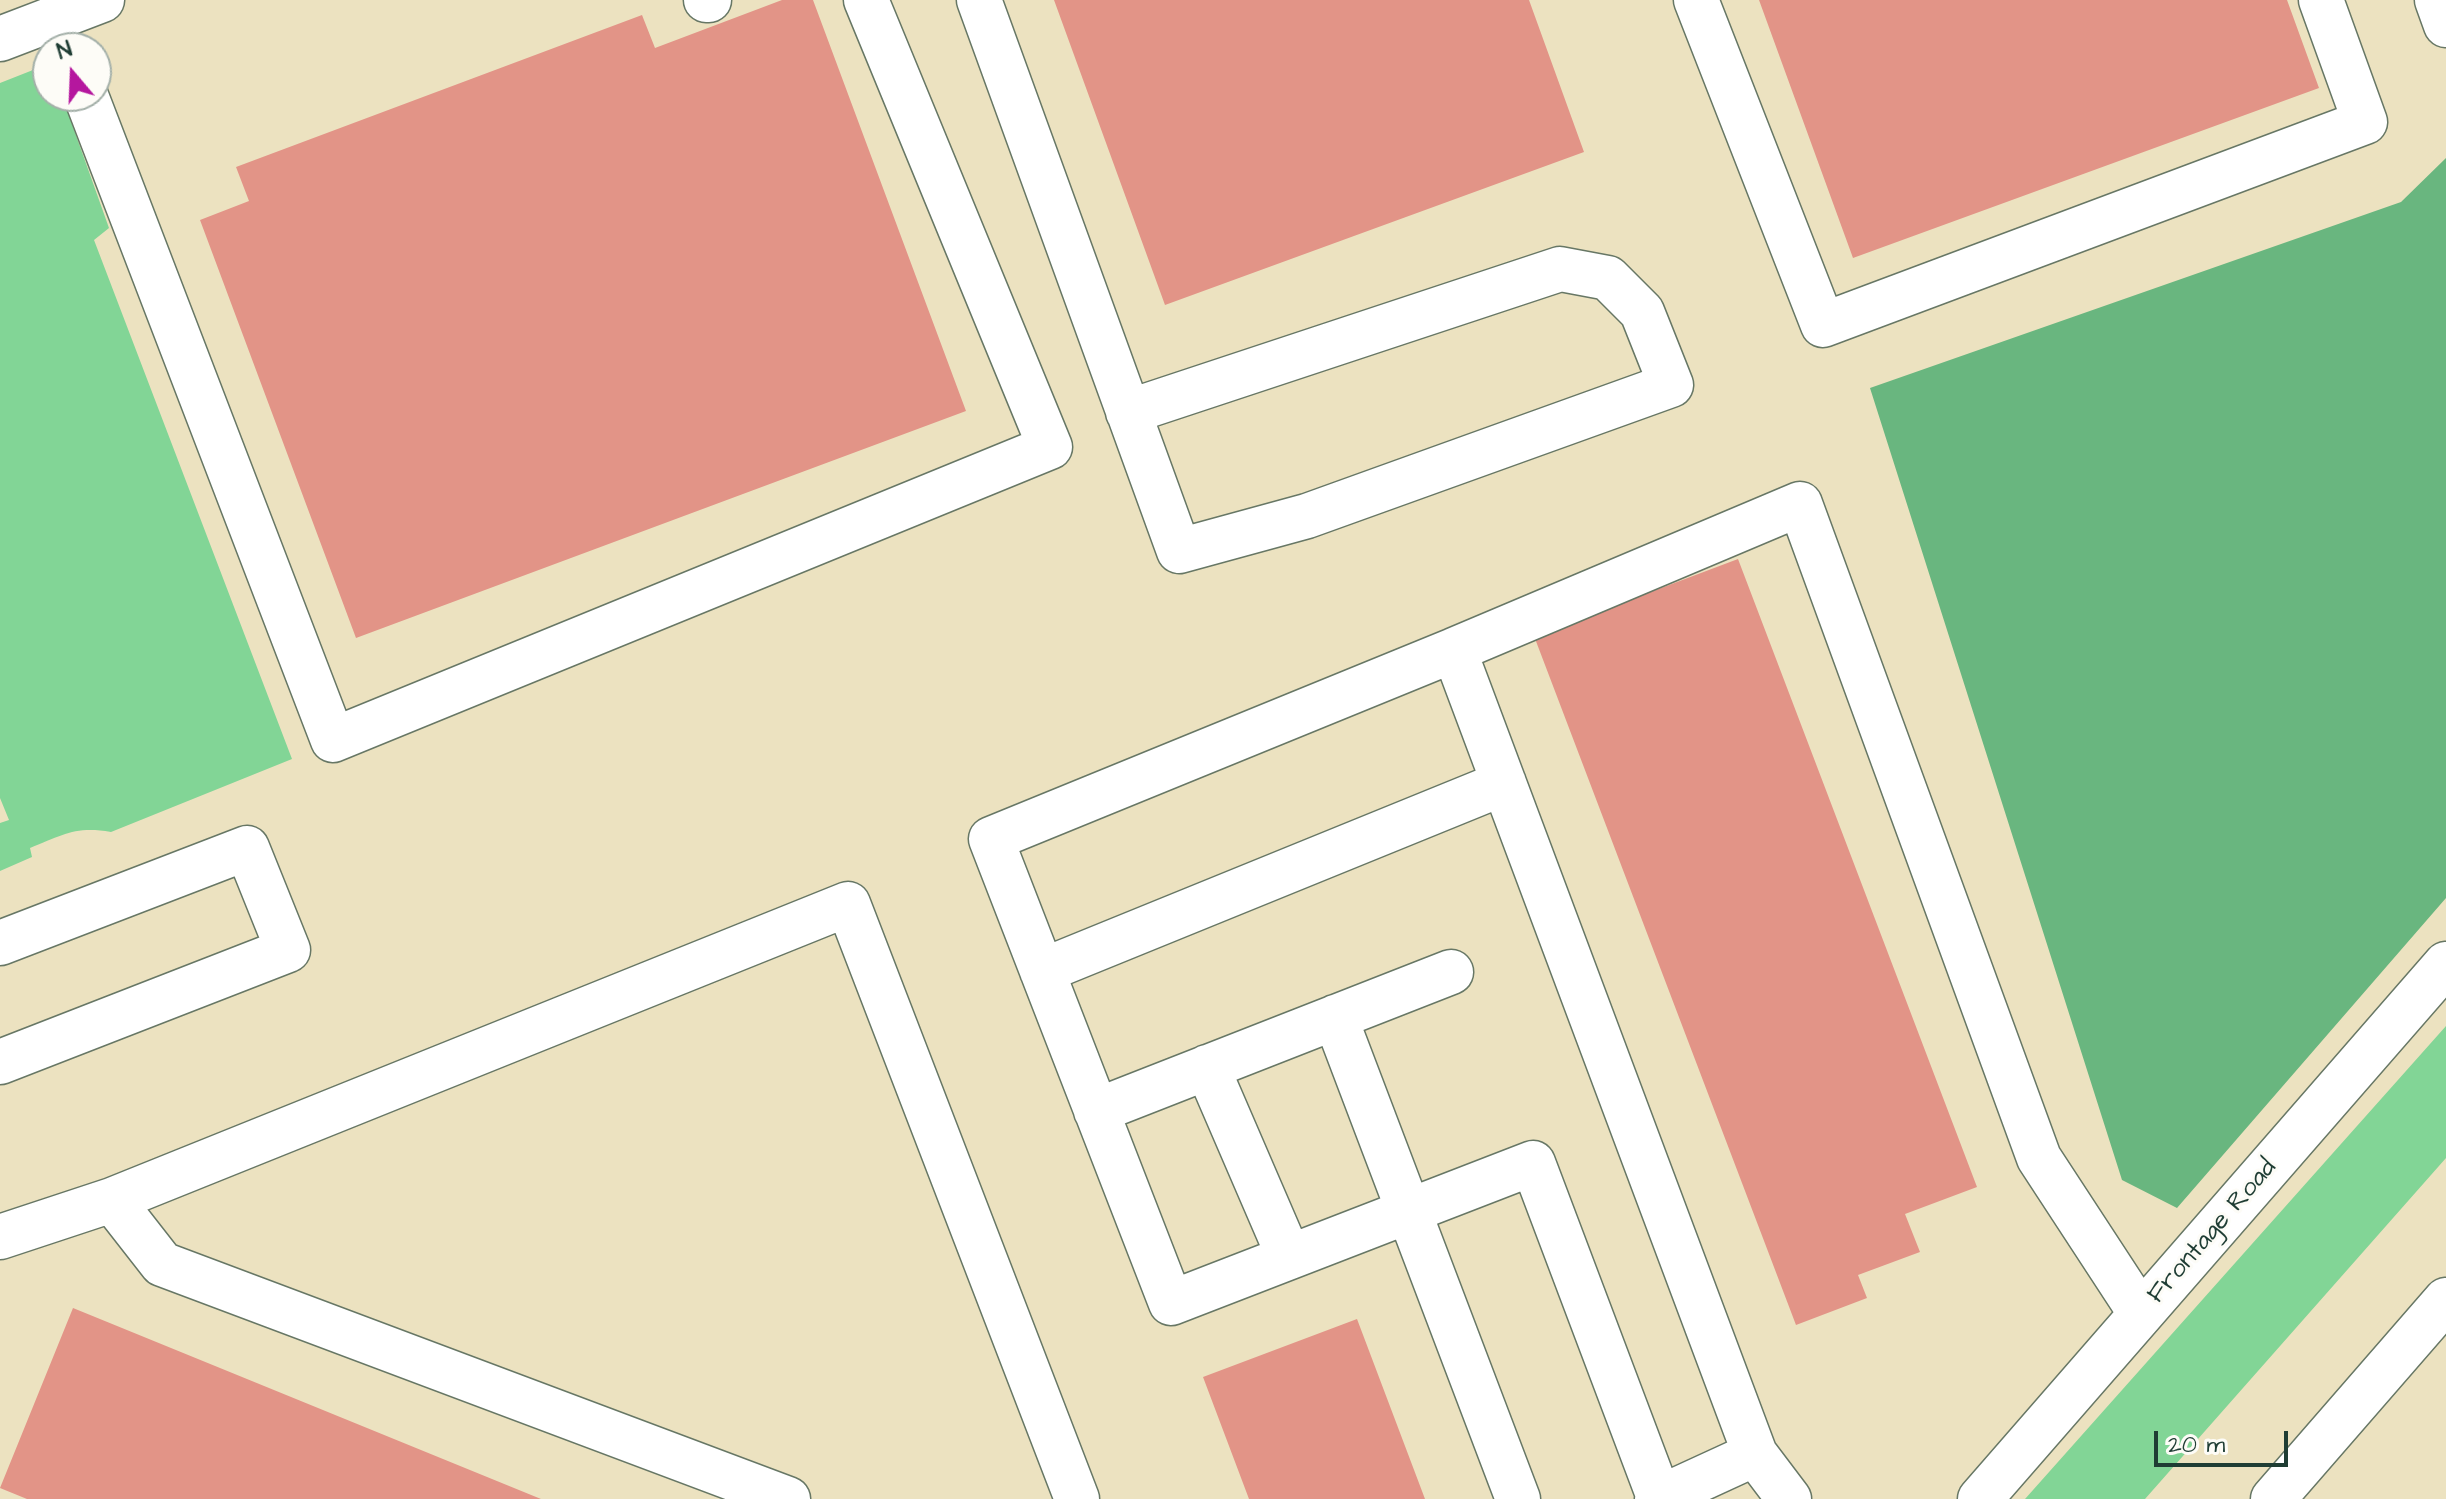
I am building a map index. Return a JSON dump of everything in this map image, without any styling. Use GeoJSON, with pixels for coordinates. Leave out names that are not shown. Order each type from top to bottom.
{"type":"FeatureCollection","features":[{"type":"Feature","properties":{"kind":"main road"},"geometry":{"type":"LineString","coordinates":[[63,32],[102,0]]}},
{"type":"Feature","properties":{"kind":"main road"},"geometry":{"type":"LineString","coordinates":[[92,112],[333,740],[1050,447],[866,0]]}},
{"type":"Feature","properties":{"kind":"main road"},"geometry":{"type":"LineString","coordinates":[[979,0],[1128,412],[1179,551],[1307,516],[1671,385],[1642,312],[1608,278],[1560,269],[1128,412]]}},
{"type":"Feature","properties":{"kind":"main road"},"geometry":{"type":"LineString","coordinates":[[1696,0],[1823,325],[2365,122],[2321,0]]}},
{"type":"Feature","properties":{"kind":"main road"},"geometry":{"type":"LineString","coordinates":[[2437,0],[2446,25]]}},
{"type":"Feature","properties":{"kind":"main road"},"geometry":{"type":"LineString","coordinates":[[0,39],[32,36]]}},
{"type":"Feature","properties":{"kind":"main road"},"geometry":{"type":"LineString","coordinates":[[1755,1454],[1658,1498],[1533,1163],[1171,1303],[991,839],[1454,650],[1800,504],[2039,1158],[2141,1314]]}},
{"type":"Feature","properties":{"kind":"main road"},"geometry":{"type":"LineString","coordinates":[[1454,650],[1755,1454],[1789,1499]]}},
{"type":"Feature","properties":{"kind":"main road"},"geometry":{"type":"LineString","coordinates":[[1042,971],[1504,783]]}},
{"type":"Feature","properties":{"kind":"main road"},"geometry":{"type":"LineString","coordinates":[[0,943],[247,848],[288,950],[0,1062]]}},
{"type":"Feature","properties":{"kind":"main road"},"geometry":{"type":"LineString","coordinates":[[0,1237],[112,1200],[848,904],[1077,1499]]}},
{"type":"Feature","properties":{"kind":"main road","name":"Frontage Road"},"geometry":{"type":"LineString","coordinates":[[1980,1499],[2446,964]]}},
{"type":"Feature","properties":{"kind":"main road"},"geometry":{"type":"LineString","coordinates":[[1096,1111],[1451,972]]}},
{"type":"Feature","properties":{"kind":"main road"},"geometry":{"type":"LineString","coordinates":[[1335,1017],[1518,1499]]}},
{"type":"Feature","properties":{"kind":"main road"},"geometry":{"type":"LineString","coordinates":[[1207,1067],[1289,1257]]}},
{"type":"Feature","properties":{"kind":"main road"},"geometry":{"type":"LineString","coordinates":[[112,1200],[162,1264],[788,1499]]}},
{"type":"Feature","properties":{"kind":"main road"},"geometry":{"type":"LineString","coordinates":[[2273,1499],[2446,1300]]}},
{"type":"Feature","properties":{"kind":"green space"},"geometry":{"type":"Polygon","coordinates":[[[32,70],[32,112],[68,112],[109,228],[94,240],[292,759],[111,832],[88,830],[61,836],[30,848],[32,857],[0,871],[0,823],[9,820],[0,798],[0,83],[32,70]]]}},
{"type":"Feature","properties":{"kind":"green space"},"geometry":{"type":"Polygon","coordinates":[[[2446,158],[2446,898],[2177,1208],[2122,1180],[1870,388],[2401,202],[2446,158]]]}},
{"type":"Feature","properties":{"kind":"green space"},"geometry":{"type":"Polygon","coordinates":[[[2446,1026],[2446,1158],[2145,1499],[2025,1499],[2446,1026]]]}},
{"type":"Feature","properties":{"kind":"building"},"geometry":{"type":"Polygon","coordinates":[[[782,0],[813,0],[966,411],[356,638],[200,220],[249,201],[236,167],[642,15],[655,48],[782,0]]]}},
{"type":"Feature","properties":{"kind":"building"},"geometry":{"type":"Polygon","coordinates":[[[1054,0],[1529,0],[1584,152],[1165,305],[1054,0]]]}},
{"type":"Feature","properties":{"kind":"building"},"geometry":{"type":"Polygon","coordinates":[[[1759,0],[2287,0],[2319,88],[1853,258],[1759,0]]]}},
{"type":"Feature","properties":{"kind":"building"},"geometry":{"type":"Polygon","coordinates":[[[1738,559],[1977,1187],[1905,1214],[1920,1252],[1858,1275],[1867,1298],[1796,1325],[1534,636],[1738,559]]]}},
{"type":"Feature","properties":{"kind":"building"},"geometry":{"type":"Polygon","coordinates":[[[73,1308],[541,1499],[27,1499],[0,1488],[73,1308]]]}},
{"type":"Feature","properties":{"kind":"building"},"geometry":{"type":"Polygon","coordinates":[[[1357,1319],[1425,1499],[1249,1499],[1203,1377],[1357,1319]]]}}]}
